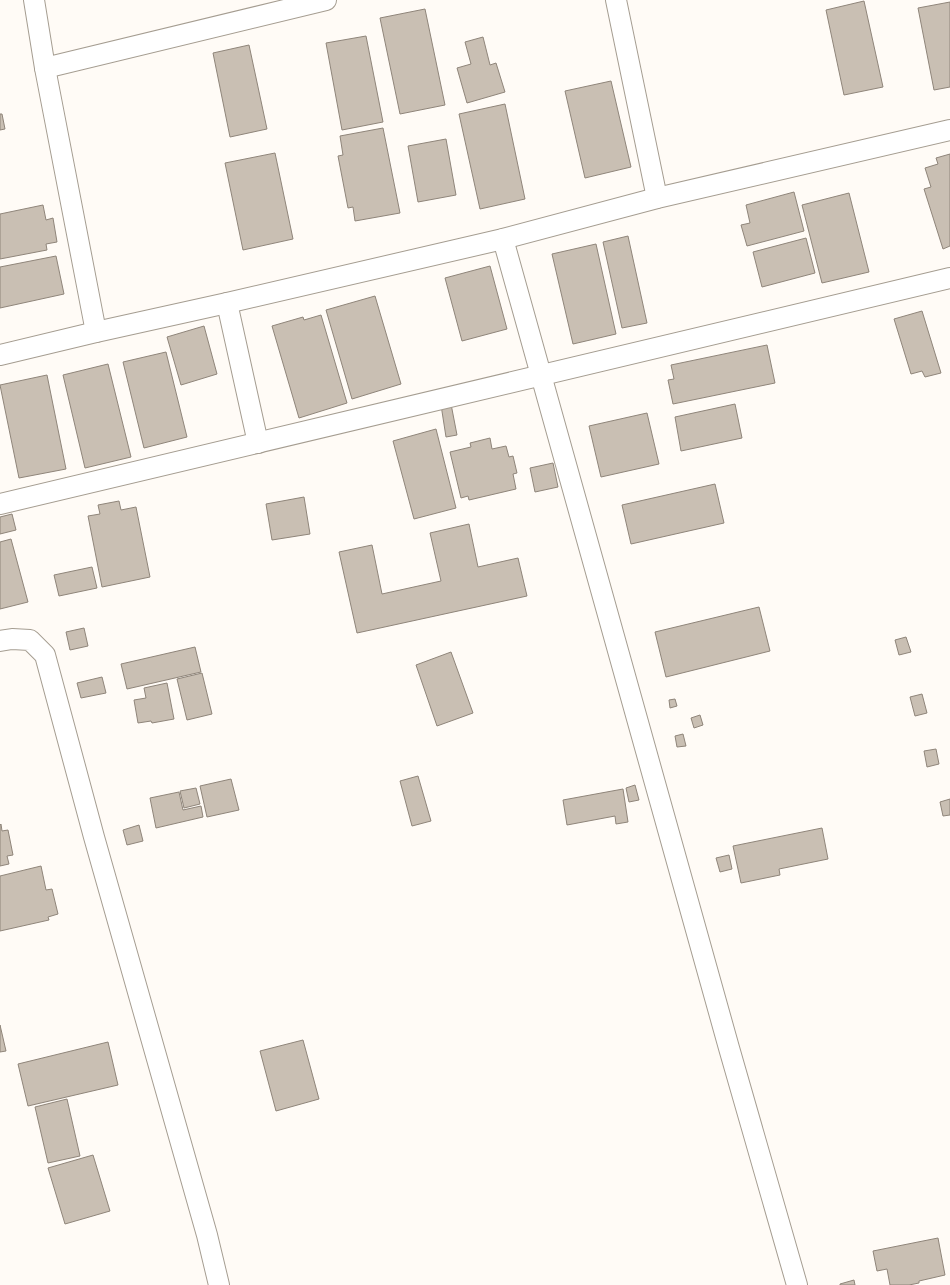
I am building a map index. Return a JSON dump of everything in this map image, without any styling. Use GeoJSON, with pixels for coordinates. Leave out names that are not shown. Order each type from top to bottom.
{"type":"FeatureCollection","features":[{"type":"Feature","properties":{"kind":"street"},"geometry":{"type":"LineString","coordinates":[[34,0],[45,68],[96,332]]}},
{"type":"Feature","properties":{"kind":"street"},"geometry":{"type":"LineString","coordinates":[[45,68],[326,0]]}},
{"type":"Feature","properties":{"kind":"street"},"geometry":{"type":"LineString","coordinates":[[616,0],[657,198]]}},
{"type":"Feature","properties":{"kind":"street"},"geometry":{"type":"LineString","coordinates":[[0,355],[503,239],[657,198],[950,130]]}},
{"type":"Feature","properties":{"kind":"street"},"geometry":{"type":"LineString","coordinates":[[503,239],[729,1048],[797,1285]]}},
{"type":"Feature","properties":{"kind":"street"},"geometry":{"type":"LineString","coordinates":[[0,504],[950,278]]}},
{"type":"Feature","properties":{"kind":"street"},"geometry":{"type":"LineString","coordinates":[[227,303],[258,443]]}},
{"type":"Feature","properties":{"kind":"street"},"geometry":{"type":"LineString","coordinates":[[0,641],[12,639],[30,640],[45,655],[94,838],[207,1235],[219,1285]]}},
{"type":"Feature","properties":{"kind":"building"},"geometry":{"type":"Polygon","coordinates":[[[864,1],[883,87],[844,95],[826,10],[864,1]]]}},
{"type":"Feature","properties":{"kind":"building"},"geometry":{"type":"Polygon","coordinates":[[[950,2],[950,87],[934,90],[918,8],[950,2]]]}},
{"type":"Feature","properties":{"kind":"building"},"geometry":{"type":"Polygon","coordinates":[[[425,9],[445,105],[400,114],[380,18],[425,9]]]}},
{"type":"Feature","properties":{"kind":"building"},"geometry":{"type":"Polygon","coordinates":[[[366,36],[383,122],[342,130],[326,43],[366,36]]]}},
{"type":"Feature","properties":{"kind":"building"},"geometry":{"type":"Polygon","coordinates":[[[483,37],[490,65],[496,63],[505,92],[467,103],[457,68],[471,64],[465,42],[483,37]]]}},
{"type":"Feature","properties":{"kind":"building"},"geometry":{"type":"Polygon","coordinates":[[[249,45],[267,129],[230,137],[213,53],[249,45]]]}},
{"type":"Feature","properties":{"kind":"building"},"geometry":{"type":"Polygon","coordinates":[[[611,81],[631,167],[585,178],[565,91],[611,81]]]}},
{"type":"Feature","properties":{"kind":"building"},"geometry":{"type":"Polygon","coordinates":[[[505,104],[525,199],[480,209],[459,114],[505,104]]]}},
{"type":"Feature","properties":{"kind":"building"},"geometry":{"type":"Polygon","coordinates":[[[0,114],[2,114],[5,129],[0,130],[0,114]]]}},
{"type":"Feature","properties":{"kind":"building"},"geometry":{"type":"Polygon","coordinates":[[[383,128],[400,213],[355,221],[353,207],[348,208],[338,156],[343,155],[340,136],[383,128]]]}},
{"type":"Feature","properties":{"kind":"building"},"geometry":{"type":"Polygon","coordinates":[[[446,139],[456,195],[418,202],[408,146],[446,139]]]}},
{"type":"Feature","properties":{"kind":"building"},"geometry":{"type":"Polygon","coordinates":[[[275,153],[293,239],[243,250],[225,163],[275,153]]]}},
{"type":"Feature","properties":{"kind":"building"},"geometry":{"type":"Polygon","coordinates":[[[950,154],[950,246],[943,249],[924,189],[931,187],[925,168],[938,164],[936,158],[950,154]]]}},
{"type":"Feature","properties":{"kind":"building"},"geometry":{"type":"Polygon","coordinates":[[[794,192],[804,231],[747,246],[741,225],[750,223],[746,205],[794,192]]]}},
{"type":"Feature","properties":{"kind":"building"},"geometry":{"type":"Polygon","coordinates":[[[849,193],[869,272],[822,283],[802,205],[849,193]]]}},
{"type":"Feature","properties":{"kind":"building"},"geometry":{"type":"Polygon","coordinates":[[[43,205],[46,220],[53,218],[57,242],[46,244],[47,250],[0,259],[0,214],[43,205]]]}},
{"type":"Feature","properties":{"kind":"building"},"geometry":{"type":"Polygon","coordinates":[[[628,236],[647,323],[622,328],[603,242],[628,236]]]}},
{"type":"Feature","properties":{"kind":"building"},"geometry":{"type":"Polygon","coordinates":[[[806,238],[815,273],[762,287],[753,252],[806,238]]]}},
{"type":"Feature","properties":{"kind":"building"},"geometry":{"type":"Polygon","coordinates":[[[596,244],[616,334],[573,344],[552,254],[596,244]]]}},
{"type":"Feature","properties":{"kind":"building"},"geometry":{"type":"Polygon","coordinates":[[[56,256],[64,294],[0,308],[0,267],[56,256]]]}},
{"type":"Feature","properties":{"kind":"building"},"geometry":{"type":"Polygon","coordinates":[[[490,266],[507,329],[462,341],[445,278],[490,266]]]}},
{"type":"Feature","properties":{"kind":"building"},"geometry":{"type":"Polygon","coordinates":[[[375,296],[401,384],[352,399],[326,310],[375,296]]]}},
{"type":"Feature","properties":{"kind":"building"},"geometry":{"type":"Polygon","coordinates":[[[922,311],[941,373],[925,377],[922,371],[911,374],[894,319],[922,311]]]}},
{"type":"Feature","properties":{"kind":"building"},"geometry":{"type":"Polygon","coordinates":[[[321,315],[347,403],[299,418],[272,326],[303,317],[304,320],[321,315]]]}},
{"type":"Feature","properties":{"kind":"building"},"geometry":{"type":"Polygon","coordinates":[[[204,326],[217,374],[181,385],[167,337],[204,326]]]}},
{"type":"Feature","properties":{"kind":"building"},"geometry":{"type":"Polygon","coordinates":[[[767,345],[775,383],[673,404],[668,380],[674,379],[671,365],[767,345]]]}},
{"type":"Feature","properties":{"kind":"building"},"geometry":{"type":"Polygon","coordinates":[[[166,352],[187,437],[144,448],[123,362],[166,352]]]}},
{"type":"Feature","properties":{"kind":"building"},"geometry":{"type":"Polygon","coordinates":[[[108,364],[131,457],[85,468],[63,375],[108,364]]]}},
{"type":"Feature","properties":{"kind":"building"},"geometry":{"type":"Polygon","coordinates":[[[47,375],[66,469],[19,478],[0,385],[47,375]]]}},
{"type":"Feature","properties":{"kind":"building"},"geometry":{"type":"Polygon","coordinates":[[[451,404],[457,435],[446,437],[441,405],[451,404]]]}},
{"type":"Feature","properties":{"kind":"building"},"geometry":{"type":"Polygon","coordinates":[[[735,404],[742,438],[681,451],[675,417],[735,404]]]}},
{"type":"Feature","properties":{"kind":"building"},"geometry":{"type":"Polygon","coordinates":[[[647,413],[659,464],[601,477],[589,426],[647,413]]]}},
{"type":"Feature","properties":{"kind":"building"},"geometry":{"type":"Polygon","coordinates":[[[436,429],[456,508],[414,519],[393,441],[436,429]]]}},
{"type":"Feature","properties":{"kind":"building"},"geometry":{"type":"Polygon","coordinates":[[[490,438],[492,449],[506,446],[509,457],[513,456],[517,473],[513,474],[516,489],[469,500],[468,496],[461,498],[450,452],[471,447],[470,443],[490,438]]]}},
{"type":"Feature","properties":{"kind":"building"},"geometry":{"type":"Polygon","coordinates":[[[553,463],[558,487],[535,492],[530,468],[553,463]]]}},
{"type":"Feature","properties":{"kind":"building"},"geometry":{"type":"Polygon","coordinates":[[[715,484],[724,523],[631,544],[622,505],[715,484]]]}},
{"type":"Feature","properties":{"kind":"building"},"geometry":{"type":"Polygon","coordinates":[[[304,497],[310,534],[272,540],[266,504],[304,497]]]}},
{"type":"Feature","properties":{"kind":"building"},"geometry":{"type":"Polygon","coordinates":[[[119,501],[121,510],[136,507],[150,577],[102,587],[88,516],[100,514],[98,505],[119,501]]]}},
{"type":"Feature","properties":{"kind":"building"},"geometry":{"type":"Polygon","coordinates":[[[12,514],[16,530],[0,534],[0,517],[12,514]]]}},
{"type":"Feature","properties":{"kind":"building"},"geometry":{"type":"Polygon","coordinates":[[[469,524],[478,567],[518,558],[527,596],[357,633],[339,552],[372,545],[382,594],[441,581],[430,533],[469,524]]]}},
{"type":"Feature","properties":{"kind":"building"},"geometry":{"type":"Polygon","coordinates":[[[11,539],[28,602],[0,609],[0,542],[11,539]]]}},
{"type":"Feature","properties":{"kind":"building"},"geometry":{"type":"Polygon","coordinates":[[[92,567],[97,588],[59,596],[54,575],[92,567]]]}},
{"type":"Feature","properties":{"kind":"building"},"geometry":{"type":"Polygon","coordinates":[[[759,607],[770,651],[666,677],[655,632],[759,607]]]}},
{"type":"Feature","properties":{"kind":"building"},"geometry":{"type":"Polygon","coordinates":[[[84,628],[88,646],[70,650],[66,632],[84,628]]]}},
{"type":"Feature","properties":{"kind":"building"},"geometry":{"type":"Polygon","coordinates":[[[906,637],[911,652],[899,655],[895,640],[906,637]]]}},
{"type":"Feature","properties":{"kind":"building"},"geometry":{"type":"Polygon","coordinates":[[[195,647],[201,672],[127,689],[121,664],[195,647]]]}},
{"type":"Feature","properties":{"kind":"building"},"geometry":{"type":"Polygon","coordinates":[[[451,652],[473,713],[437,726],[416,665],[451,652]]]}},
{"type":"Feature","properties":{"kind":"building"},"geometry":{"type":"Polygon","coordinates":[[[202,673],[212,714],[187,720],[177,679],[202,673]]]}},
{"type":"Feature","properties":{"kind":"building"},"geometry":{"type":"Polygon","coordinates":[[[102,677],[106,693],[81,698],[77,683],[102,677]]]}},
{"type":"Feature","properties":{"kind":"building"},"geometry":{"type":"Polygon","coordinates":[[[167,683],[174,719],[152,723],[151,721],[138,723],[134,700],[146,698],[144,688],[167,683]]]}},
{"type":"Feature","properties":{"kind":"building"},"geometry":{"type":"Polygon","coordinates":[[[922,694],[927,713],[915,716],[910,697],[922,694]]]}},
{"type":"Feature","properties":{"kind":"building"},"geometry":{"type":"Polygon","coordinates":[[[675,699],[677,706],[670,708],[669,700],[675,699]]]}},
{"type":"Feature","properties":{"kind":"building"},"geometry":{"type":"Polygon","coordinates":[[[700,715],[703,725],[694,728],[691,718],[700,715]]]}},
{"type":"Feature","properties":{"kind":"building"},"geometry":{"type":"Polygon","coordinates":[[[683,734],[686,746],[677,747],[675,736],[683,734]]]}},
{"type":"Feature","properties":{"kind":"building"},"geometry":{"type":"Polygon","coordinates":[[[936,749],[939,764],[927,767],[924,751],[936,749]]]}},
{"type":"Feature","properties":{"kind":"building"},"geometry":{"type":"Polygon","coordinates":[[[418,776],[431,821],[412,826],[400,781],[418,776]]]}},
{"type":"Feature","properties":{"kind":"building"},"geometry":{"type":"Polygon","coordinates":[[[231,779],[239,810],[207,817],[200,786],[231,779]]]}},
{"type":"Feature","properties":{"kind":"building"},"geometry":{"type":"Polygon","coordinates":[[[635,785],[639,800],[629,802],[626,788],[635,785]]]}},
{"type":"Feature","properties":{"kind":"building"},"geometry":{"type":"Polygon","coordinates":[[[196,788],[200,804],[184,808],[180,791],[196,788]]]}},
{"type":"Feature","properties":{"kind":"building"},"geometry":{"type":"Polygon","coordinates":[[[623,789],[628,822],[616,824],[615,816],[567,825],[563,800],[623,789]]]}},
{"type":"Feature","properties":{"kind":"building"},"geometry":{"type":"Polygon","coordinates":[[[179,792],[183,810],[201,806],[203,817],[156,828],[150,798],[179,792]]]}},
{"type":"Feature","properties":{"kind":"building"},"geometry":{"type":"Polygon","coordinates":[[[950,799],[950,815],[943,816],[940,802],[950,799]]]}},
{"type":"Feature","properties":{"kind":"building"},"geometry":{"type":"Polygon","coordinates":[[[1,824],[2,831],[8,830],[13,855],[7,856],[9,864],[0,866],[0,825],[1,824]]]}},
{"type":"Feature","properties":{"kind":"building"},"geometry":{"type":"Polygon","coordinates":[[[139,825],[143,841],[127,845],[123,830],[139,825]]]}},
{"type":"Feature","properties":{"kind":"building"},"geometry":{"type":"Polygon","coordinates":[[[822,828],[828,859],[779,869],[780,875],[741,883],[733,846],[822,828]]]}},
{"type":"Feature","properties":{"kind":"building"},"geometry":{"type":"Polygon","coordinates":[[[729,855],[732,869],[720,872],[716,858],[729,855]]]}},
{"type":"Feature","properties":{"kind":"building"},"geometry":{"type":"Polygon","coordinates":[[[41,866],[46,890],[52,889],[58,914],[48,917],[49,920],[0,931],[0,876],[41,866]]]}},
{"type":"Feature","properties":{"kind":"building"},"geometry":{"type":"Polygon","coordinates":[[[0,1025],[6,1051],[0,1052],[0,1025]]]}},
{"type":"Feature","properties":{"kind":"building"},"geometry":{"type":"Polygon","coordinates":[[[303,1040],[319,1099],[276,1111],[260,1051],[303,1040]]]}},
{"type":"Feature","properties":{"kind":"building"},"geometry":{"type":"Polygon","coordinates":[[[108,1042],[118,1085],[28,1106],[18,1064],[108,1042]]]}},
{"type":"Feature","properties":{"kind":"building"},"geometry":{"type":"Polygon","coordinates":[[[67,1099],[80,1156],[48,1163],[35,1107],[67,1099]]]}},
{"type":"Feature","properties":{"kind":"building"},"geometry":{"type":"Polygon","coordinates":[[[93,1155],[110,1211],[65,1224],[48,1168],[93,1155]]]}},
{"type":"Feature","properties":{"kind":"building"},"geometry":{"type":"Polygon","coordinates":[[[938,1238],[945,1275],[909,1285],[890,1285],[887,1269],[877,1271],[873,1251],[938,1238]]]}},
{"type":"Feature","properties":{"kind":"building"},"geometry":{"type":"Polygon","coordinates":[[[854,1280],[855,1285],[840,1285],[840,1284],[854,1280]]]}}]}
